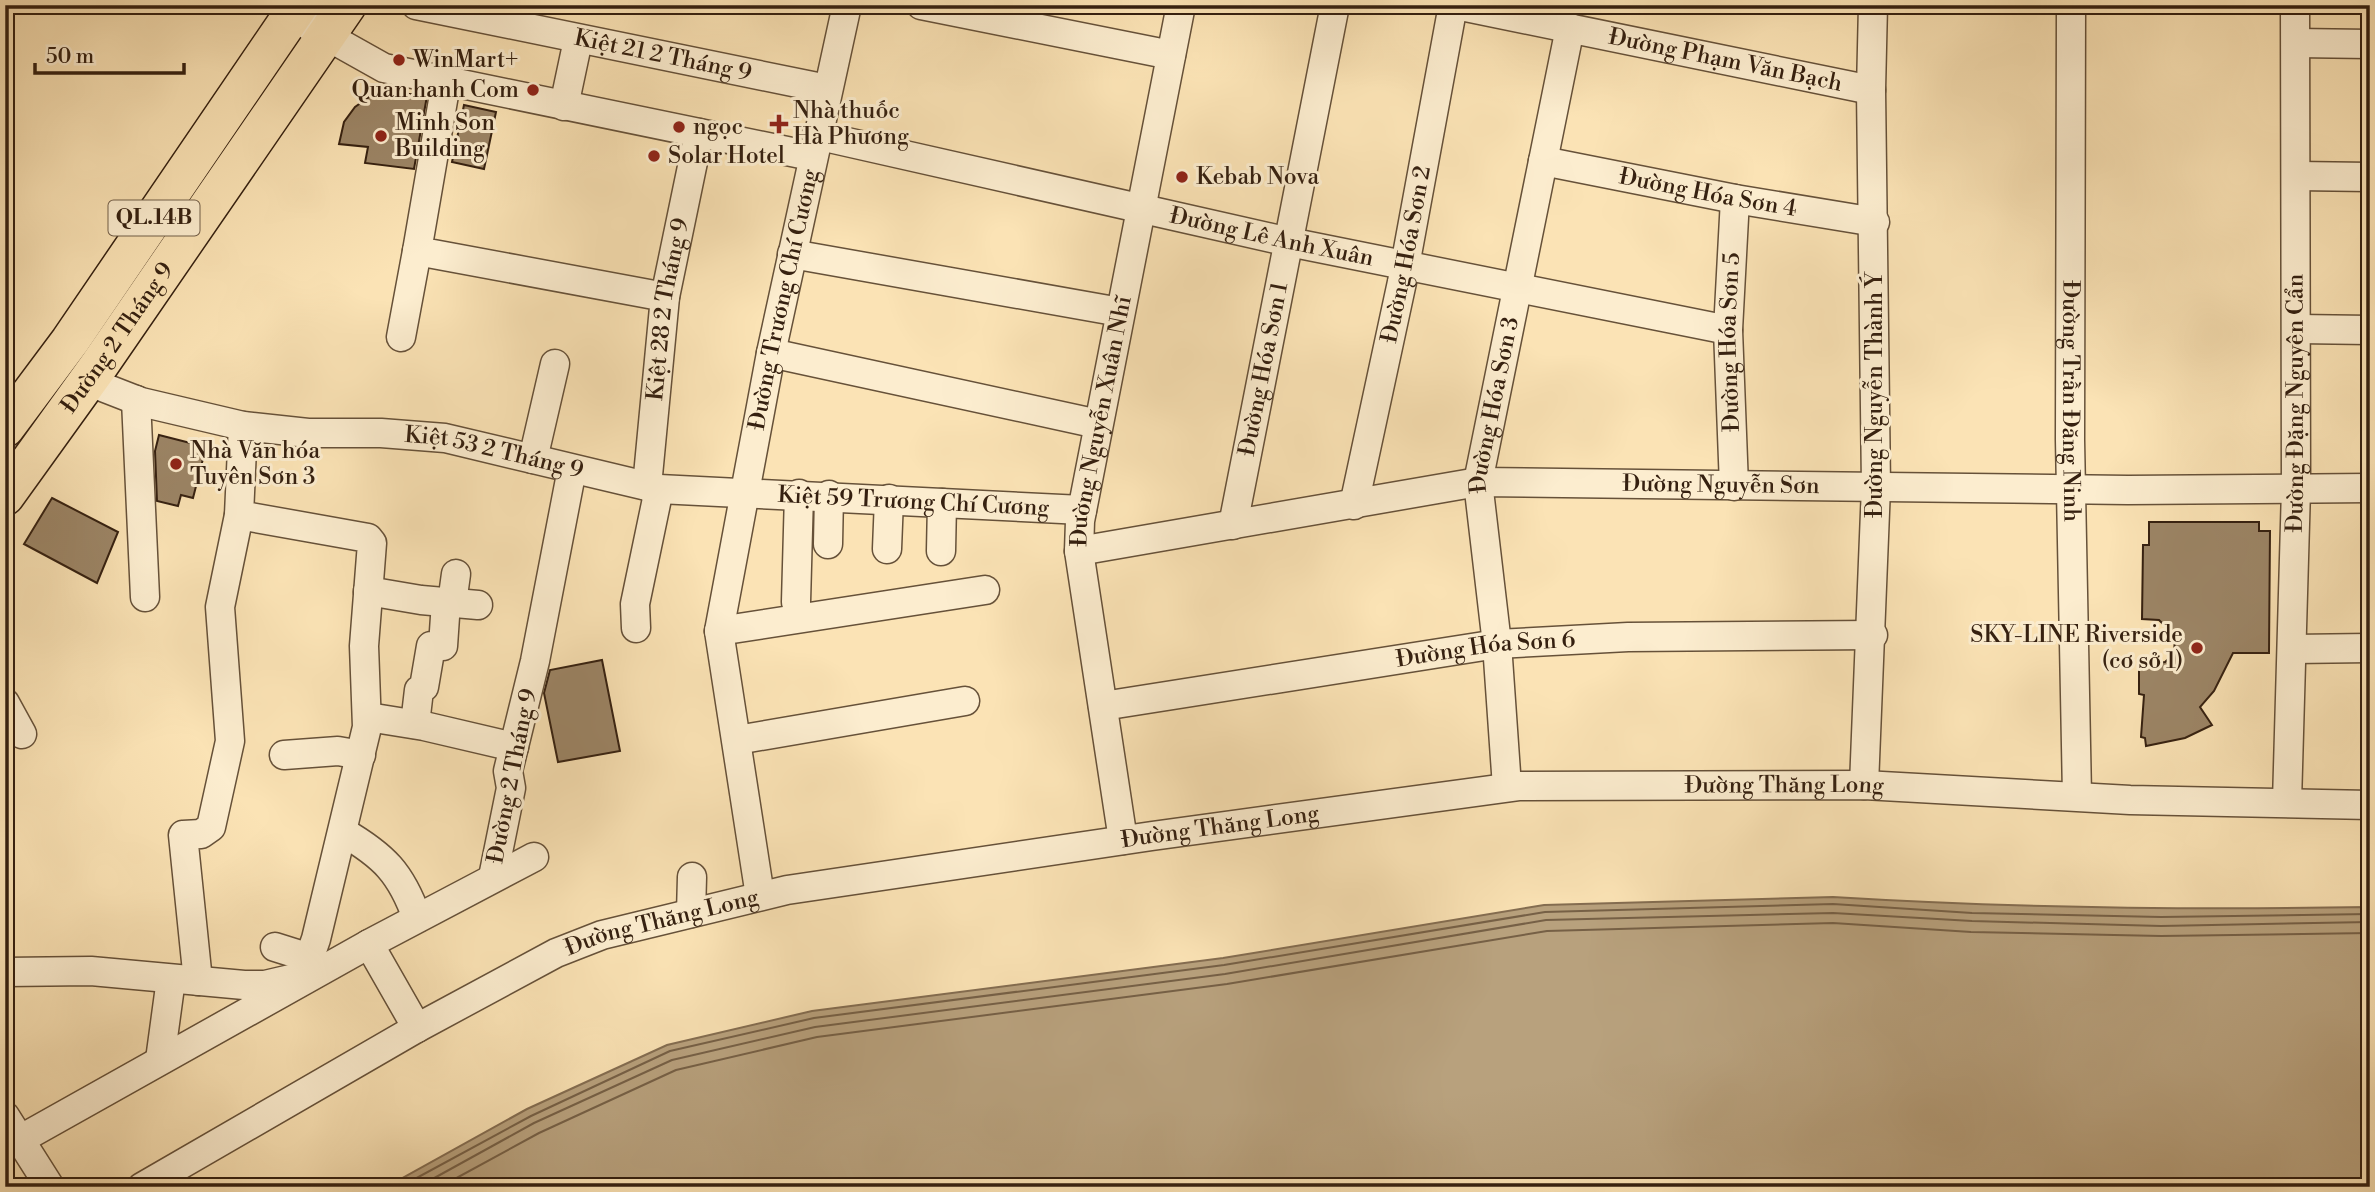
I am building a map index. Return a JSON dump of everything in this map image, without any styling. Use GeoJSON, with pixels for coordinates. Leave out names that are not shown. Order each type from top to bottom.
{"type":"FeatureCollection","features":[{"type":"Feature","properties":{"kind":"highway","name":"Đường 2 Tháng 9"},"geometry":{"type":"LineString","coordinates":[[5,496],[347,5]]}},
{"type":"Feature","properties":{"kind":"highway","name":"Đường 2 Tháng 9"},"geometry":{"type":"LineString","coordinates":[[12,409],[70,341],[290,9]]}},
{"type":"Feature","properties":{"kind":"street","name":"Kiệt 21 2 Tháng 9"},"geometry":{"type":"LineString","coordinates":[[416,5],[827,89]]}},
{"type":"Feature","properties":{"kind":"street"},"geometry":{"type":"LineString","coordinates":[[814,146],[847,5]]}},
{"type":"Feature","properties":{"kind":"street"},"geometry":{"type":"LineString","coordinates":[[921,5],[1171,55]]}},
{"type":"Feature","properties":{"kind":"street","name":"Đường Nguyễn Xuân Nhĩ"},"geometry":{"type":"LineString","coordinates":[[1123,840],[1079,551],[1082,510],[1098,424],[1181,5]]}},
{"type":"Feature","properties":{"kind":"street","name":"Đường Hóa Sơn 1"},"geometry":{"type":"LineString","coordinates":[[1233,525],[1335,5]]}},
{"type":"Feature","properties":{"kind":"street","name":"Đường Phạm Văn Bạch"},"geometry":{"type":"LineString","coordinates":[[1454,5],[1871,90]]}},
{"type":"Feature","properties":{"kind":"street","name":"Đường Hóa Sơn 2"},"geometry":{"type":"LineString","coordinates":[[1354,505],[1405,265],[1454,5]]}},
{"type":"Feature","properties":{"kind":"street","name":"Đường Nguyễn Thành Ý"},"geometry":{"type":"LineString","coordinates":[[1864,785],[1873,635],[1876,487],[1875,222],[1871,90],[1873,5]]}},
{"type":"Feature","properties":{"kind":"street","name":"Đường Trần Đăng Ninh"},"geometry":{"type":"LineString","coordinates":[[2071,5],[2071,488],[2077,796]]}},
{"type":"Feature","properties":{"kind":"street","name":"Đường Đặng Nguyên Cẩn"},"geometry":{"type":"LineString","coordinates":[[2287,802],[2293,649],[2298,329],[2295,5]]}},
{"type":"Feature","properties":{"kind":"street","name":"Đường Trương Chí Cương"},"geometry":{"type":"LineString","coordinates":[[290,9],[326,37],[384,68],[446,83],[699,133],[814,146],[744,491],[719,631],[760,896]]}},
{"type":"Feature","properties":{"kind":"street","name":"Đường Hóa Sơn 3"},"geometry":{"type":"LineString","coordinates":[[1507,787],[1497,643],[1478,482],[1570,28]]}},
{"type":"Feature","properties":{"kind":"street"},"geometry":{"type":"LineString","coordinates":[[564,106],[578,40]]}},
{"type":"Feature","properties":{"kind":"street"},"geometry":{"type":"LineString","coordinates":[[2296,43],[2370,44]]}},
{"type":"Feature","properties":{"kind":"street"},"geometry":{"type":"LineString","coordinates":[[401,337],[446,83]]}},
{"type":"Feature","properties":{"kind":"street","name":"Kiệt 28 2 Tháng 9"},"geometry":{"type":"LineString","coordinates":[[636,628],[635,604],[653,488],[665,297],[699,133]]}},
{"type":"Feature","properties":{"kind":"street","name":"Đường Lê Anh Xuân"},"geometry":{"type":"LineString","coordinates":[[814,146],[1140,209],[1289,242],[1728,330]]}},
{"type":"Feature","properties":{"kind":"street","name":"Đường Hóa Sơn 4"},"geometry":{"type":"LineString","coordinates":[[1543,161],[1735,199],[1875,222]]}},
{"type":"Feature","properties":{"kind":"street"},"geometry":{"type":"LineString","coordinates":[[2297,176],[2370,177]]}},
{"type":"Feature","properties":{"kind":"street","name":"Đường Hóa Sơn 5"},"geometry":{"type":"LineString","coordinates":[[1734,485],[1728,330],[1735,199]]}},
{"type":"Feature","properties":{"kind":"street"},"geometry":{"type":"LineString","coordinates":[[417,251],[665,297]]}},
{"type":"Feature","properties":{"kind":"street"},"geometry":{"type":"LineString","coordinates":[[792,254],[1120,312]]}},
{"type":"Feature","properties":{"kind":"street"},"geometry":{"type":"LineString","coordinates":[[2298,329],[2370,330]]}},
{"type":"Feature","properties":{"kind":"street"},"geometry":{"type":"LineString","coordinates":[[771,354],[1098,424]]}},
{"type":"Feature","properties":{"kind":"street"},"geometry":{"type":"LineString","coordinates":[[533,458],[555,364]]}},
{"type":"Feature","properties":{"kind":"street","name":"Kiệt 53 2 Tháng 9"},"geometry":{"type":"LineString","coordinates":[[87,381],[136,400],[243,426],[308,433],[381,433],[445,438],[653,488],[744,491]]}},
{"type":"Feature","properties":{"kind":"street"},"geometry":{"type":"LineString","coordinates":[[136,400],[145,597]]}},
{"type":"Feature","properties":{"kind":"street"},"geometry":{"type":"LineString","coordinates":[[160,1060],[184,980],[183,835],[201,834],[211,827],[230,741],[219,607],[239,515],[243,426]]}},
{"type":"Feature","properties":{"kind":"street","name":"Đường 2 Tháng 9"},"geometry":{"type":"LineString","coordinates":[[493,877],[511,788],[508,771],[535,661],[572,469]]}},
{"type":"Feature","properties":{"kind":"street","name":"Đường Nguyễn Sơn"},"geometry":{"type":"LineString","coordinates":[[1079,551],[1478,482],[1876,487],[2370,488]]}},
{"type":"Feature","properties":{"kind":"street","name":"Kiệt 59 Trương Chí Cương"},"geometry":{"type":"LineString","coordinates":[[744,491],[1082,510]]}},
{"type":"Feature","properties":{"kind":"street"},"geometry":{"type":"LineString","coordinates":[[796,602],[799,494]]}},
{"type":"Feature","properties":{"kind":"street"},"geometry":{"type":"LineString","coordinates":[[828,544],[830,495]]}},
{"type":"Feature","properties":{"kind":"street"},"geometry":{"type":"LineString","coordinates":[[887,549],[889,499]]}},
{"type":"Feature","properties":{"kind":"street"},"geometry":{"type":"LineString","coordinates":[[941,551],[943,503]]}},
{"type":"Feature","properties":{"kind":"street"},"geometry":{"type":"LineString","coordinates":[[50,1187],[13,1127],[160,1060],[310,969],[368,717],[364,664],[372,543],[368,538],[349,534],[239,515]]}},
{"type":"Feature","properties":{"kind":"street"},"geometry":{"type":"LineString","coordinates":[[415,724],[419,690],[424,687],[432,646],[443,646],[459,603],[456,574]]}},
{"type":"Feature","properties":{"kind":"street"},"geometry":{"type":"LineString","coordinates":[[719,631],[985,590]]}},
{"type":"Feature","properties":{"kind":"street"},"geometry":{"type":"LineString","coordinates":[[368,591],[459,603]]}},
{"type":"Feature","properties":{"kind":"street","name":"Đường Hóa Sơn 6"},"geometry":{"type":"LineString","coordinates":[[1103,706],[1497,643],[1628,638],[1873,635]]}},
{"type":"Feature","properties":{"kind":"street"},"geometry":{"type":"LineString","coordinates":[[2293,649],[2370,648]]}},
{"type":"Feature","properties":{"kind":"street"},"geometry":{"type":"LineString","coordinates":[[737,740],[965,701]]}},
{"type":"Feature","properties":{"kind":"street"},"geometry":{"type":"LineString","coordinates":[[5,704],[22,734]]}},
{"type":"Feature","properties":{"kind":"street"},"geometry":{"type":"LineString","coordinates":[[368,717],[415,724],[514,747]]}},
{"type":"Feature","properties":{"kind":"street"},"geometry":{"type":"LineString","coordinates":[[284,755],[338,751],[361,755]]}},
{"type":"Feature","properties":{"kind":"street","name":"Đường Thăng Long"},"geometry":{"type":"LineString","coordinates":[[142,1187],[417,1028],[584,940],[760,896],[1123,840],[1507,787],[1864,785],[2077,796],[2370,805]]}},
{"type":"Feature","properties":{"kind":"street"},"geometry":{"type":"LineString","coordinates":[[343,832],[381,858],[398,876],[407,889],[416,918]]}},
{"type":"Feature","properties":{"kind":"street"},"geometry":{"type":"LineString","coordinates":[[5,972],[91,971],[265,985],[369,944],[493,877],[534,858]]}},
{"type":"Feature","properties":{"kind":"street"},"geometry":{"type":"LineString","coordinates":[[691,913],[692,877]]}},
{"type":"Feature","properties":{"kind":"street"},"geometry":{"type":"LineString","coordinates":[[369,944],[417,1028]]}},
{"type":"Feature","properties":{"kind":"street"},"geometry":{"type":"LineString","coordinates":[[275,947],[310,969]]}},
{"type":"Feature","properties":{"kind":"water"},"geometry":{"type":"Polygon","coordinates":[[[1833,897],[2101,907],[2370,907],[2370,1187],[386,1187],[527,1109],[667,1045],[812,1011],[1223,958],[1544,905],[1833,897]]]}},
{"type":"Feature","properties":{"kind":"building","name":"Minh Son Building"},"geometry":{"type":"Polygon","coordinates":[[[385,91],[427,96],[414,169],[365,163],[368,147],[339,144],[344,122],[355,107],[372,95],[385,91]]]}},
{"type":"Feature","properties":{"kind":"building"},"geometry":{"type":"Polygon","coordinates":[[[464,105],[496,112],[484,169],[452,162],[464,105]]]}},
{"type":"Feature","properties":{"kind":"building"},"geometry":{"type":"Polygon","coordinates":[[[159,435],[206,447],[193,498],[181,495],[178,506],[157,501],[155,451],[159,435]]]}},
{"type":"Feature","properties":{"kind":"building"},"geometry":{"type":"Polygon","coordinates":[[[52,498],[118,532],[97,583],[24,544],[52,498]]]}},
{"type":"Feature","properties":{"kind":"building"},"geometry":{"type":"Polygon","coordinates":[[[2149,522],[2259,522],[2259,531],[2270,531],[2269,653],[2233,653],[2214,691],[2200,707],[2212,725],[2185,738],[2146,746],[2145,738],[2141,737],[2144,695],[2139,694],[2139,666],[2165,662],[2174,654],[2175,636],[2159,620],[2142,619],[2143,545],[2149,545],[2149,522]]]}},
{"type":"Feature","properties":{"kind":"building"},"geometry":{"type":"Polygon","coordinates":[[[602,660],[620,751],[558,762],[544,693],[550,670],[602,660]]]}},
{"type":"Feature","properties":{"kind":"place","name":"WinMart+"},"geometry":{"type":"Point","coordinates":[399,60]}},
{"type":"Feature","properties":{"kind":"place","name":"Quan hanh Com"},"geometry":{"type":"Point","coordinates":[533,90]}},
{"type":"Feature","properties":{"kind":"place","name":"Nhà thuốc Hà Phương"},"geometry":{"type":"Point","coordinates":[779,124]}},
{"type":"Feature","properties":{"kind":"place","name":"ngọc"},"geometry":{"type":"Point","coordinates":[679,127]}},
{"type":"Feature","properties":{"kind":"place","name":"Minh Son Building"},"geometry":{"type":"Point","coordinates":[381,136]}},
{"type":"Feature","properties":{"kind":"place","name":"Solar Hotel"},"geometry":{"type":"Point","coordinates":[654,156]}},
{"type":"Feature","properties":{"kind":"place","name":"Kebab Nova"},"geometry":{"type":"Point","coordinates":[1182,177]}},
{"type":"Feature","properties":{"kind":"place","name":"Nhà Văn hóa Tuyên Sơn 3"},"geometry":{"type":"Point","coordinates":[176,464]}},
{"type":"Feature","properties":{"kind":"place","name":"SKY-LINE Riverside (cơ sở 1)"},"geometry":{"type":"Point","coordinates":[2197,648]}}]}
